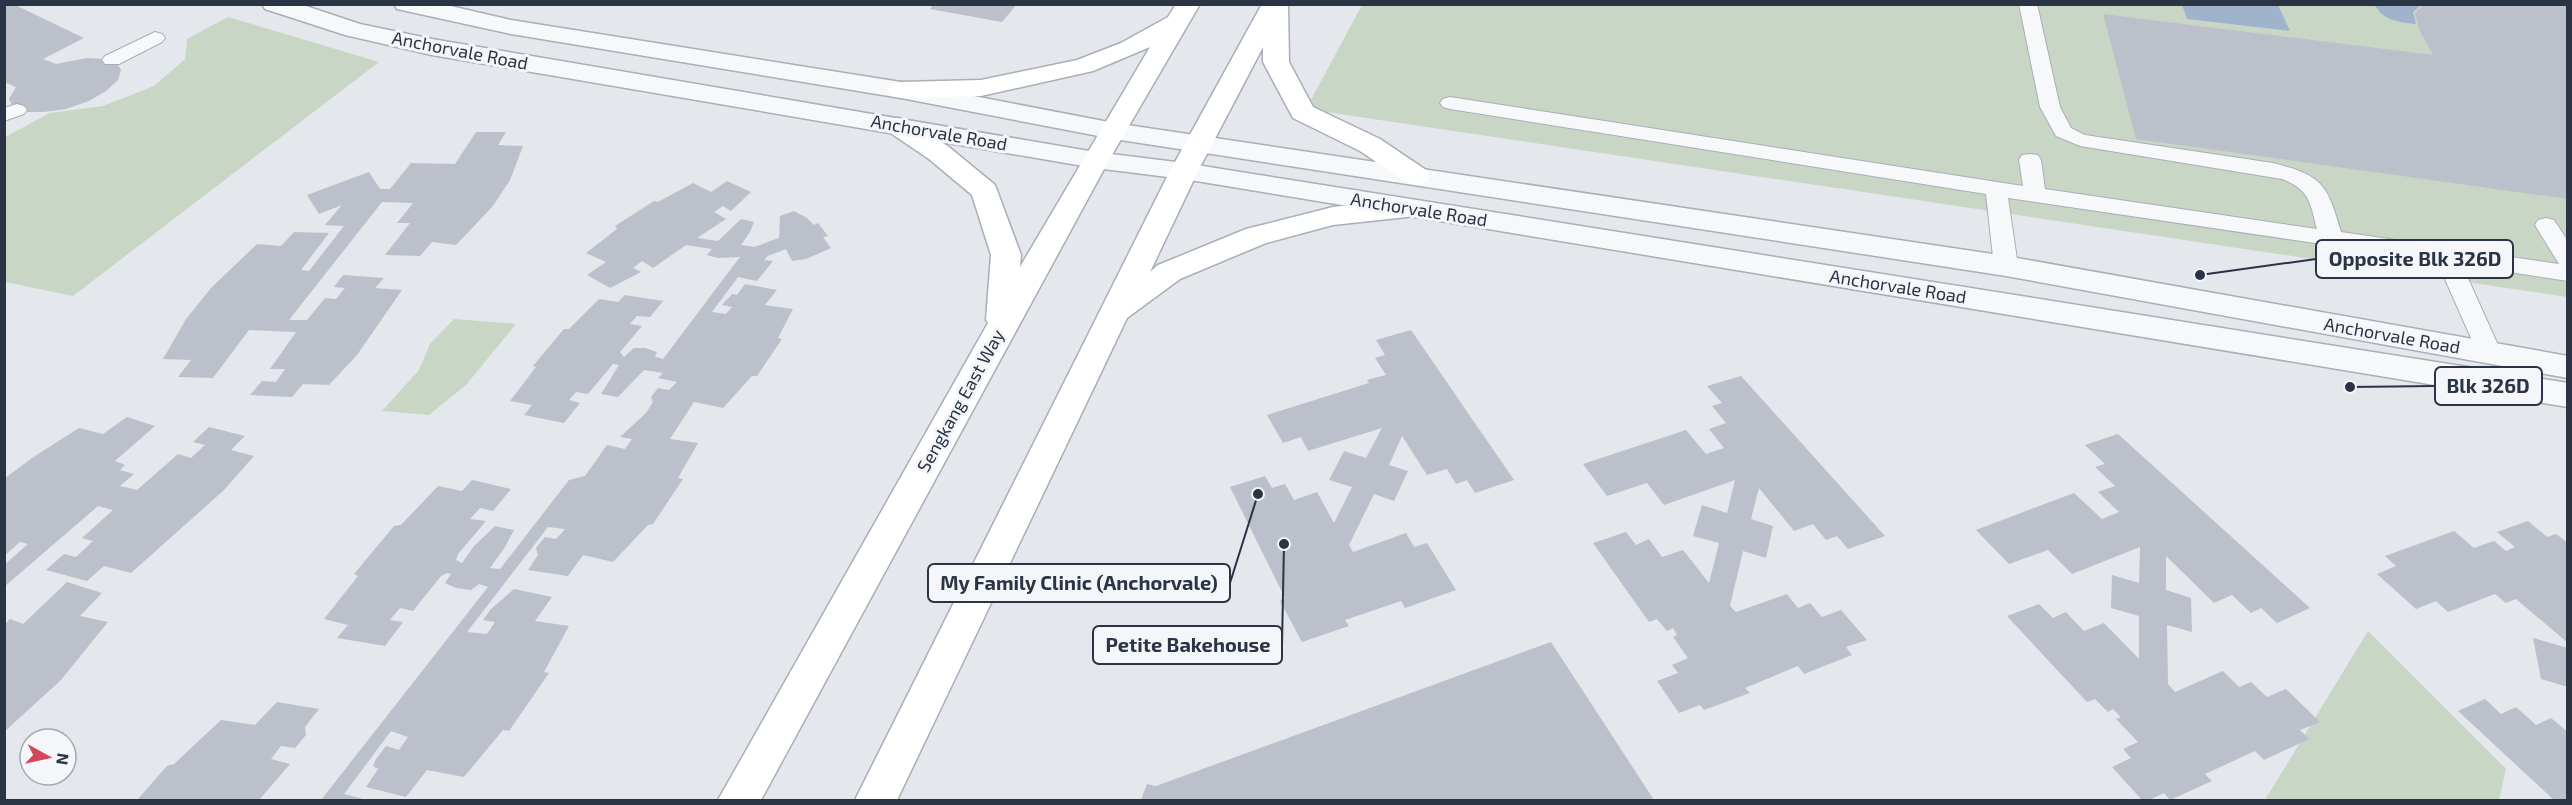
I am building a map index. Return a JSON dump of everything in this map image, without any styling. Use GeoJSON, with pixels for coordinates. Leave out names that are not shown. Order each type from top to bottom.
{"type":"FeatureCollection","features":[{"type":"Feature","properties":{"kind":"main road"},"geometry":{"type":"LineString","coordinates":[[876,801],[1198,143],[1275,4]]}},
{"type":"Feature","properties":{"kind":"main road"},"geometry":{"type":"LineString","coordinates":[[1275,4],[1276,62],[1302,112],[1370,145],[1416,176]]}},
{"type":"Feature","properties":{"kind":"main road"},"geometry":{"type":"LineString","coordinates":[[902,90],[981,88],[1084,66],[1130,48],[1182,13]]}},
{"type":"Feature","properties":{"kind":"main road","name":"Sengkang East Way"},"geometry":{"type":"LineString","coordinates":[[739,801],[1095,160],[1182,13]]}},
{"type":"Feature","properties":{"kind":"main road"},"geometry":{"type":"LineString","coordinates":[[898,126],[939,153],[985,191],[1006,255],[1002,328]]}},
{"type":"Feature","properties":{"kind":"main road"},"geometry":{"type":"LineString","coordinates":[[1116,313],[1169,272],[1256,236],[1333,216],[1407,208]]}},
{"type":"Feature","properties":{"kind":"street","name":"Anchorvale Road"},"geometry":{"type":"LineString","coordinates":[[274,4],[354,30],[432,47],[1095,160],[1184,171],[2568,395]]}},
{"type":"Feature","properties":{"kind":"street","name":"Anchorvale Road"},"geometry":{"type":"LineString","coordinates":[[406,4],[511,27],[902,90],[1113,131],[2006,266],[2490,354],[2568,366]]}},
{"type":"Feature","properties":{"kind":"lane"},"geometry":{"type":"LineString","coordinates":[[2028,4],[2050,107],[2063,132],[2080,140],[2263,169],[2298,177],[2318,191],[2331,238]]}},
{"type":"Feature","properties":{"kind":"lane"},"geometry":{"type":"LineString","coordinates":[[112,60],[155,38]]}},
{"type":"Feature","properties":{"kind":"lane"},"geometry":{"type":"LineString","coordinates":[[1450,102],[2035,195],[2568,273]]}},
{"type":"Feature","properties":{"kind":"lane"},"geometry":{"type":"LineString","coordinates":[[2030,160],[2035,195]]}},
{"type":"Feature","properties":{"kind":"lane"},"geometry":{"type":"LineString","coordinates":[[1996,189],[2006,266]]}},
{"type":"Feature","properties":{"kind":"lane"},"geometry":{"type":"LineString","coordinates":[[2546,225],[2568,260]]}},
{"type":"Feature","properties":{"kind":"lane"},"geometry":{"type":"LineString","coordinates":[[2446,255],[2490,354]]}},
{"type":"Feature","properties":{"kind":"green space"},"geometry":{"type":"Polygon","coordinates":[[[1362,5],[2567,5],[2567,297],[1306,109],[1362,5]]]}},
{"type":"Feature","properties":{"kind":"green space"},"geometry":{"type":"Polygon","coordinates":[[[228,17],[379,62],[73,296],[5,282],[5,137],[50,113],[103,106],[154,86],[185,59],[187,39],[228,17]]]}},
{"type":"Feature","properties":{"kind":"green space"},"geometry":{"type":"Polygon","coordinates":[[[454,319],[516,324],[466,385],[429,415],[382,411],[419,370],[430,344],[454,319]]]}},
{"type":"Feature","properties":{"kind":"green space"},"geometry":{"type":"Polygon","coordinates":[[[2368,631],[2506,769],[2499,800],[2265,800],[2368,631]]]}},
{"type":"Feature","properties":{"kind":"water"},"geometry":{"type":"Polygon","coordinates":[[[2182,5],[2278,5],[2290,31],[2187,19],[2182,5]]]}},
{"type":"Feature","properties":{"kind":"water"},"geometry":{"type":"Polygon","coordinates":[[[2375,5],[2421,5],[2413,12],[2416,24],[2387,18],[2375,5]]]}},
{"type":"Feature","properties":{"kind":"building"},"geometry":{"type":"Polygon","coordinates":[[[4,4],[13,4],[84,38],[43,59],[56,64],[87,58],[104,59],[117,63],[121,70],[118,80],[106,91],[89,101],[66,109],[25,112],[13,107],[9,99],[16,87],[4,82],[4,4]]]}},
{"type":"Feature","properties":{"kind":"building"},"geometry":{"type":"Polygon","coordinates":[[[934,4],[1017,4],[1002,22],[930,9],[934,4]]]}},
{"type":"Feature","properties":{"kind":"building"},"geometry":{"type":"Polygon","coordinates":[[[2425,4],[2568,4],[2568,199],[2136,139],[2103,14],[2433,55],[2419,29],[2415,13],[2425,4]]]}},
{"type":"Feature","properties":{"kind":"building"},"geometry":{"type":"Polygon","coordinates":[[[476,132],[506,132],[498,145],[523,146],[510,180],[493,206],[456,245],[432,242],[420,256],[385,255],[410,223],[397,223],[413,203],[382,202],[289,320],[307,320],[325,298],[336,299],[345,288],[334,287],[343,275],[384,278],[375,288],[402,290],[357,355],[329,385],[303,384],[292,397],[250,395],[262,381],[276,382],[285,369],[270,369],[296,332],[249,330],[213,378],[178,377],[191,360],[163,359],[186,319],[211,288],[257,244],[281,246],[294,232],[329,233],[301,270],[309,271],[344,226],[325,225],[342,205],[319,214],[307,195],[369,172],[380,189],[390,189],[411,163],[455,164],[476,132]]]}},
{"type":"Feature","properties":{"kind":"building"},"geometry":{"type":"Polygon","coordinates":[[[727,181],[751,192],[731,211],[723,206],[714,212],[726,219],[697,238],[718,241],[741,219],[754,222],[741,245],[754,247],[779,238],[780,216],[794,211],[814,225],[818,223],[828,236],[823,237],[831,248],[806,259],[792,261],[786,249],[768,256],[764,260],[773,261],[757,281],[738,277],[712,312],[726,314],[732,307],[722,305],[732,294],[737,295],[745,284],[777,290],[765,305],[793,309],[778,338],[782,339],[757,376],[752,376],[723,408],[694,402],[670,439],[698,443],[678,478],[683,479],[653,524],[648,525],[613,562],[583,555],[568,576],[528,570],[538,555],[536,548],[545,537],[556,539],[565,529],[548,527],[467,632],[487,634],[495,622],[483,620],[491,609],[514,589],[552,597],[535,621],[569,626],[544,672],[549,673],[509,731],[503,730],[464,777],[427,770],[406,797],[366,787],[378,769],[373,766],[376,759],[386,746],[399,750],[408,737],[391,731],[344,794],[367,800],[321,800],[488,587],[479,584],[471,590],[456,588],[445,583],[451,574],[441,576],[413,611],[400,608],[390,620],[403,622],[385,646],[337,638],[348,625],[324,619],[358,576],[354,574],[394,526],[401,525],[438,486],[462,491],[472,480],[511,489],[493,511],[480,508],[470,519],[486,521],[458,554],[456,560],[462,563],[474,546],[495,526],[514,530],[490,568],[500,569],[569,480],[585,476],[607,445],[625,449],[632,439],[620,437],[646,413],[653,402],[651,397],[658,388],[669,390],[677,382],[658,378],[663,373],[644,370],[618,397],[601,394],[619,365],[613,364],[588,394],[576,392],[569,400],[580,403],[564,423],[524,415],[532,405],[510,401],[536,367],[533,366],[564,329],[569,329],[599,299],[618,302],[625,295],[663,301],[650,317],[637,316],[630,324],[642,326],[620,352],[624,357],[634,348],[645,348],[657,352],[655,357],[663,359],[740,257],[718,258],[707,255],[712,249],[686,245],[653,268],[642,261],[633,268],[641,272],[610,288],[587,275],[606,262],[586,253],[617,229],[615,226],[654,201],[658,202],[693,183],[711,192],[727,181]]]}},
{"type":"Feature","properties":{"kind":"building"},"geometry":{"type":"Polygon","coordinates":[[[1411,330],[1514,480],[1475,493],[1467,480],[1456,484],[1447,469],[1427,475],[1402,436],[1389,465],[1408,471],[1394,501],[1374,494],[1349,545],[1353,552],[1406,533],[1414,547],[1427,543],[1456,590],[1405,608],[1401,601],[1345,620],[1349,626],[1302,642],[1280,601],[1285,598],[1230,487],[1265,476],[1272,488],[1285,484],[1294,500],[1317,492],[1334,523],[1352,487],[1329,480],[1344,451],[1366,458],[1382,428],[1308,451],[1301,437],[1283,443],[1267,415],[1369,383],[1367,380],[1386,375],[1375,358],[1385,355],[1376,340],[1411,330]]]}},
{"type":"Feature","properties":{"kind":"building"},"geometry":{"type":"Polygon","coordinates":[[[1741,376],[1885,536],[1848,549],[1837,536],[1826,540],[1813,524],[1794,531],[1759,488],[1751,519],[1773,526],[1766,558],[1743,551],[1730,606],[1736,612],[1787,594],[1798,608],[1810,603],[1822,617],[1841,610],[1867,640],[1846,647],[1852,655],[1804,674],[1798,666],[1745,688],[1750,693],[1704,710],[1700,705],[1679,713],[1657,681],[1678,673],[1672,665],[1688,658],[1673,637],[1677,635],[1673,628],[1667,631],[1657,619],[1649,622],[1593,543],[1626,532],[1636,545],[1649,539],[1662,557],[1683,550],[1709,583],[1719,543],[1693,536],[1702,505],[1727,513],[1735,480],[1664,505],[1647,483],[1607,496],[1583,464],[1686,430],[1706,454],[1724,448],[1709,429],[1726,423],[1712,406],[1722,403],[1707,386],[1741,376]]]}},
{"type":"Feature","properties":{"kind":"building"},"geometry":{"type":"Polygon","coordinates":[[[127,417],[155,426],[115,461],[125,465],[120,470],[134,474],[120,486],[137,490],[178,454],[191,458],[205,445],[193,442],[209,427],[245,436],[231,450],[254,456],[223,491],[131,573],[104,566],[87,581],[46,570],[64,554],[76,557],[93,541],[82,538],[113,510],[98,506],[4,587],[4,565],[28,544],[20,542],[4,556],[4,479],[79,428],[103,434],[127,417]]]}},
{"type":"Feature","properties":{"kind":"building"},"geometry":{"type":"Polygon","coordinates":[[[2118,434],[2310,608],[2277,623],[2261,608],[2251,613],[2232,595],[2214,603],[2166,556],[2166,590],[2191,598],[2192,632],[2167,625],[2168,684],[2175,692],[2223,671],[2239,687],[2251,682],[2267,697],[2286,689],[2320,722],[2300,730],[2309,739],[2264,760],[2255,751],[2205,774],[2212,781],[2170,800],[2164,793],[2149,800],[2142,800],[2112,767],[2131,758],[2123,749],[2138,742],[2116,719],[2121,717],[2113,709],[2108,712],[2095,699],[2087,702],[2007,616],[2039,604],[2053,618],[2066,612],[2084,631],[2104,623],[2139,659],[2139,616],[2111,608],[2112,575],[2139,583],[2140,547],[2072,574],[2048,550],[2009,564],[1976,530],[2074,493],[2102,519],[2119,512],[2098,492],[2115,486],[2095,467],[2105,464],[2085,445],[2118,434]]]}},
{"type":"Feature","properties":{"kind":"building"},"geometry":{"type":"Polygon","coordinates":[[[2528,521],[2547,537],[2556,534],[2568,543],[2568,643],[2516,599],[2506,603],[2495,594],[2448,612],[2436,601],[2416,609],[2377,574],[2396,566],[2385,556],[2454,531],[2474,548],[2494,541],[2506,551],[2515,547],[2497,532],[2528,521]]]}},
{"type":"Feature","properties":{"kind":"building"},"geometry":{"type":"Polygon","coordinates":[[[67,582],[102,593],[80,616],[108,622],[61,680],[4,732],[4,625],[10,619],[23,624],[67,582]]]}},
{"type":"Feature","properties":{"kind":"building"},"geometry":{"type":"Polygon","coordinates":[[[2533,638],[2568,648],[2568,687],[2541,679],[2533,638]]]}},
{"type":"Feature","properties":{"kind":"building"},"geometry":{"type":"Polygon","coordinates":[[[1551,642],[1654,800],[1141,800],[1147,784],[1156,786],[1551,642]]]}},
{"type":"Feature","properties":{"kind":"building"},"geometry":{"type":"Polygon","coordinates":[[[2485,699],[2501,714],[2516,707],[2536,725],[2551,718],[2568,732],[2568,800],[2554,800],[2458,711],[2485,699]]]}},
{"type":"Feature","properties":{"kind":"building"},"geometry":{"type":"Polygon","coordinates":[[[277,702],[319,709],[305,727],[306,735],[295,748],[281,746],[271,759],[290,764],[259,800],[137,800],[167,766],[174,764],[221,720],[255,725],[277,702]]]}},
{"type":"Feature","properties":{"kind":"place","name":"Opposite Blk 326D"},"geometry":{"type":"Point","coordinates":[2200,275]}},
{"type":"Feature","properties":{"kind":"place","name":"Blk 326D"},"geometry":{"type":"Point","coordinates":[2350,387]}},
{"type":"Feature","properties":{"kind":"place","name":"My Family Clinic (Anchorvale)"},"geometry":{"type":"Point","coordinates":[1258,494]}},
{"type":"Feature","properties":{"kind":"place","name":"Petite Bakehouse"},"geometry":{"type":"Point","coordinates":[1284,544]}}]}
